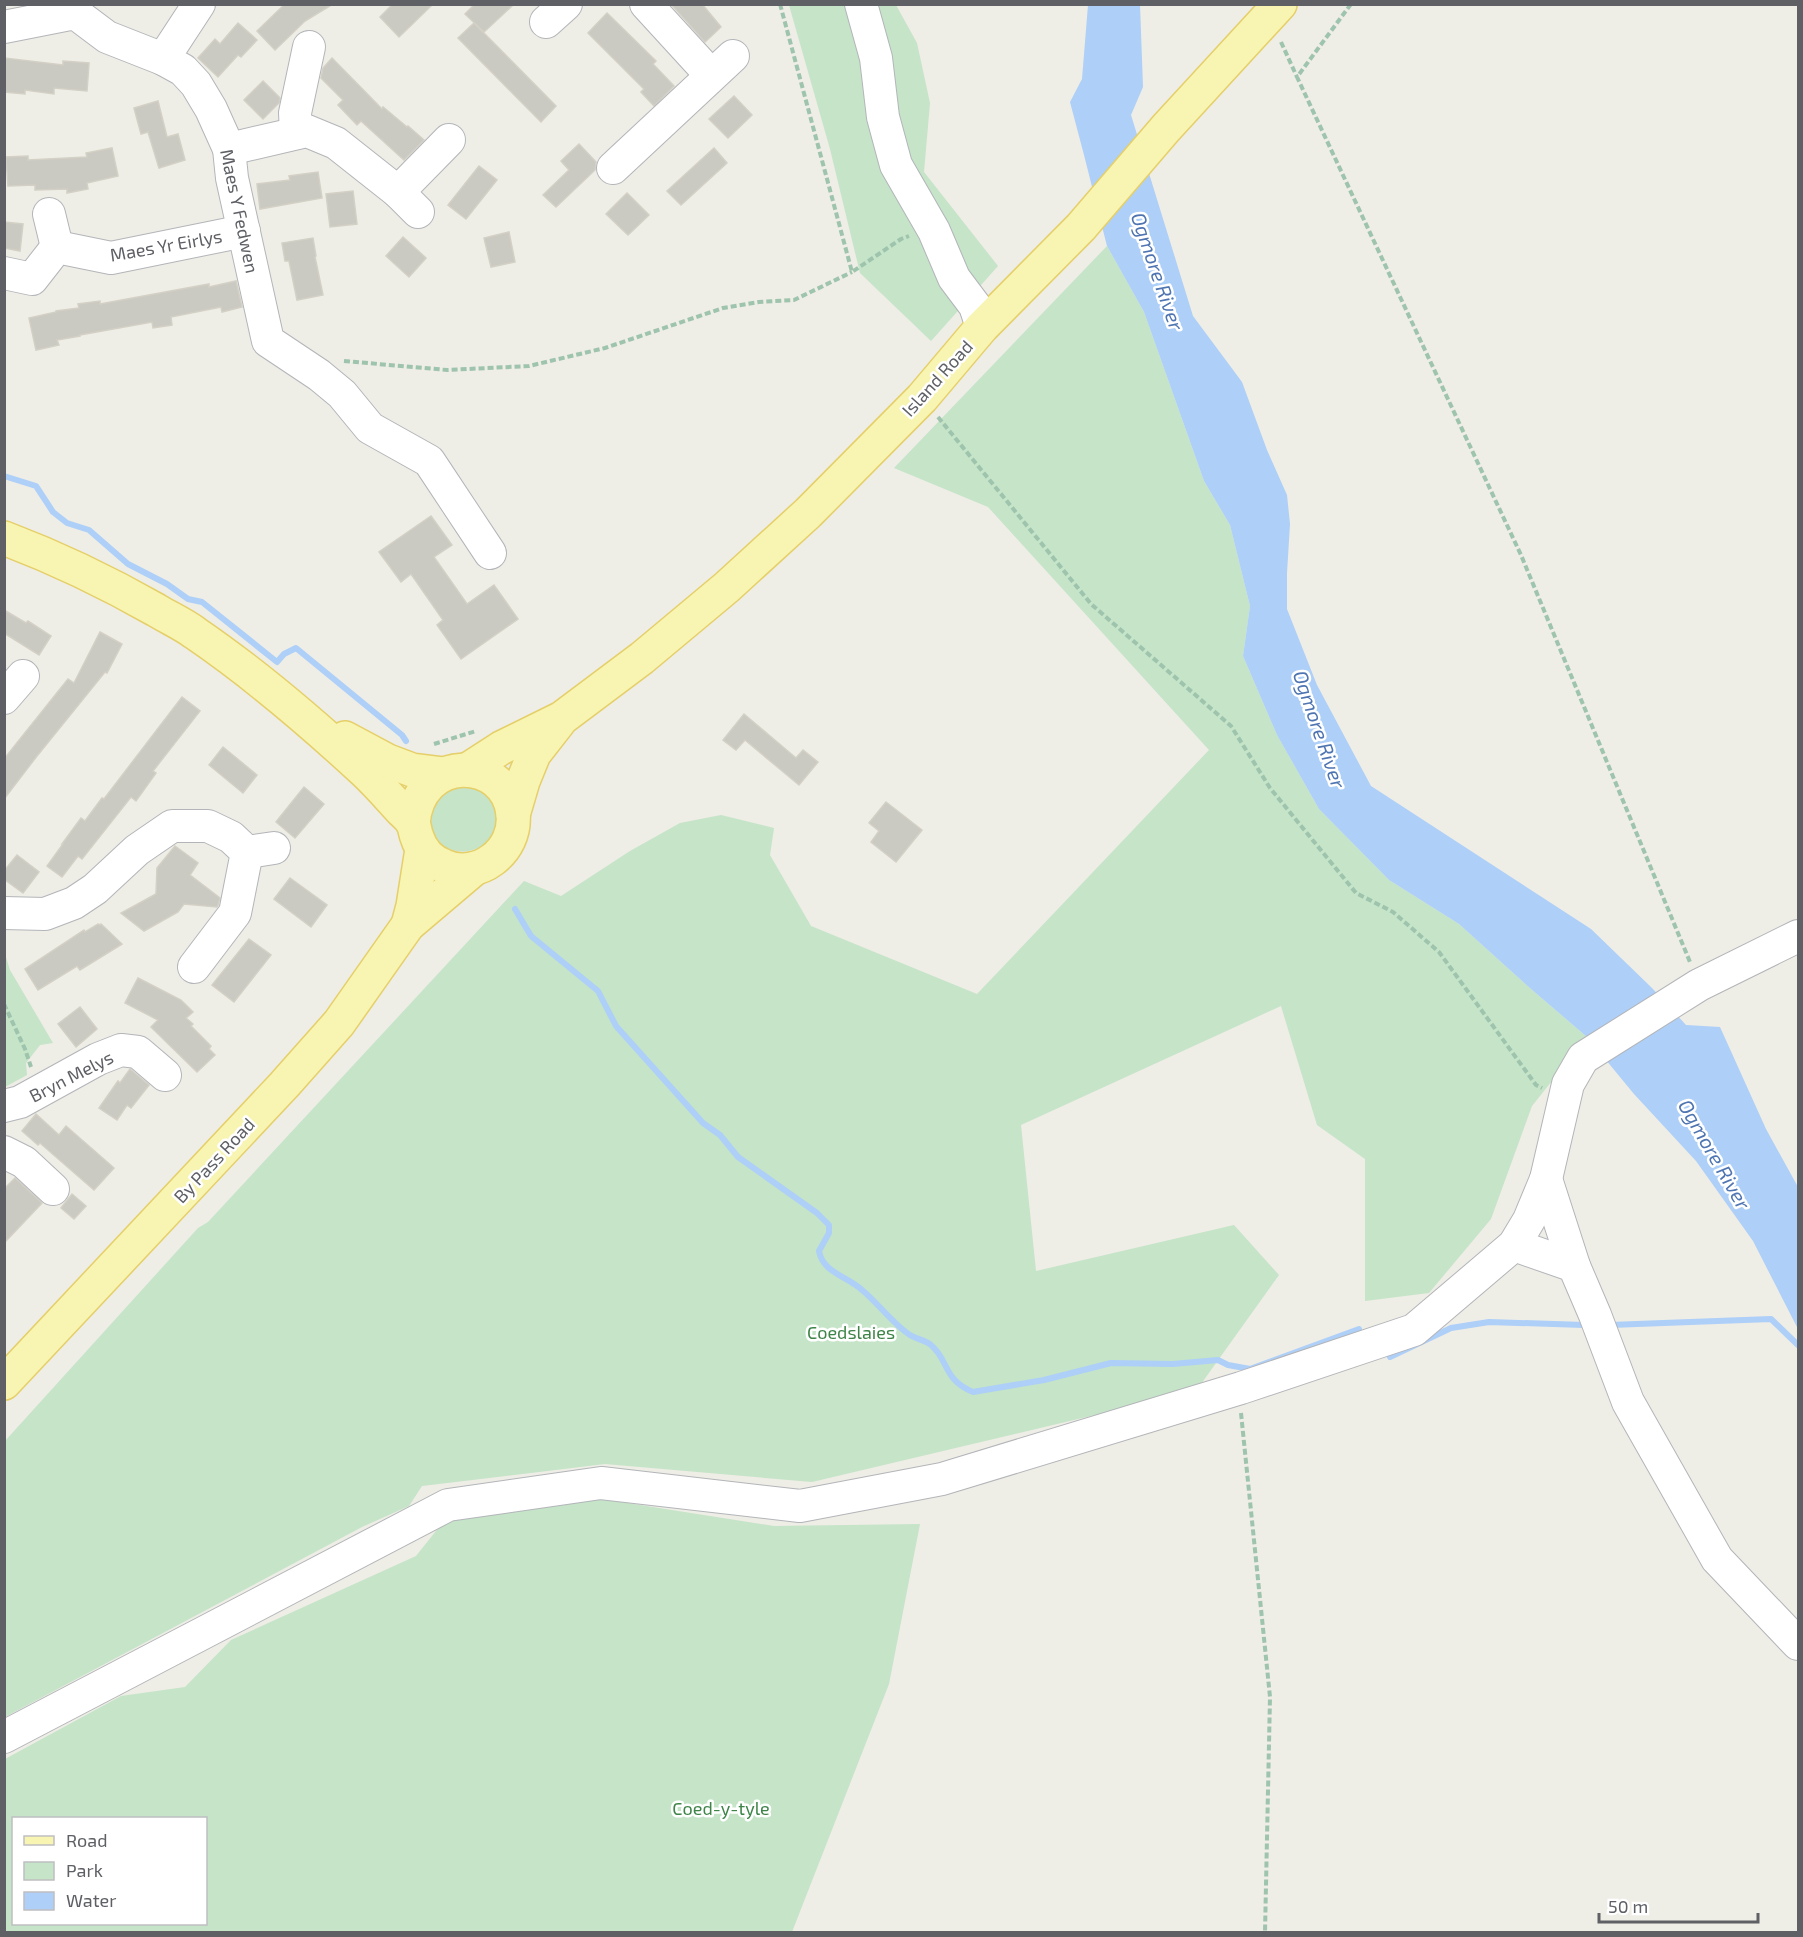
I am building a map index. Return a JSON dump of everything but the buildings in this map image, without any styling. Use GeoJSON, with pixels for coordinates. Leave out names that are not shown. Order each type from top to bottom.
{"type":"FeatureCollection","features":[{"type":"Feature","properties":{"kind":"main road","name":"Island Road"},"geometry":{"type":"LineString","coordinates":[[456,772],[562,718],[642,658],[808,513],[922,398],[982,327],[1081,227],[1166,128],[1272,13]]}},
{"type":"Feature","properties":{"kind":"main road"},"geometry":{"type":"LineString","coordinates":[[4,538],[43,552],[117,587],[194,632],[299,712],[366,773],[418,836],[432,859],[458,870],[474,869],[498,856],[507,844],[512,830],[513,815],[510,801],[493,780],[480,773],[412,770],[388,761],[299,712]]}},
{"type":"Feature","properties":{"kind":"main road","name":"Island Road"},"geometry":{"type":"LineString","coordinates":[[513,815],[534,754],[562,718]]}},
{"type":"Feature","properties":{"kind":"main road"},"geometry":{"type":"LineString","coordinates":[[418,836],[416,806],[424,789],[433,780],[456,772]]}},
{"type":"Feature","properties":{"kind":"main road","name":"By Pass Road"},"geometry":{"type":"LineString","coordinates":[[408,925],[417,884],[418,836]]}},
{"type":"Feature","properties":{"kind":"main road","name":"By Pass Road"},"geometry":{"type":"LineString","coordinates":[[4,1383],[277,1093],[339,1023],[408,925],[474,869]]}},
{"type":"Feature","properties":{"kind":"street"},"geometry":{"type":"LineString","coordinates":[[163,59],[199,4]]}},
{"type":"Feature","properties":{"kind":"street"},"geometry":{"type":"LineString","coordinates":[[613,168],[722,66],[646,4]]}},
{"type":"Feature","properties":{"kind":"street"},"geometry":{"type":"LineString","coordinates":[[861,4],[876,58],[883,117],[896,165],[932,228],[954,278],[975,306],[982,327]]}},
{"type":"Feature","properties":{"kind":"street","name":"Maes Y Fedwen"},"geometry":{"type":"LineString","coordinates":[[4,27],[76,9],[107,37],[163,59],[183,70],[196,84],[211,109],[229,149],[232,178],[268,341],[325,380]]}},
{"type":"Feature","properties":{"kind":"street"},"geometry":{"type":"LineString","coordinates":[[296,133],[295,113],[309,47]]}},
{"type":"Feature","properties":{"kind":"street"},"geometry":{"type":"LineString","coordinates":[[229,149],[307,130],[336,143],[408,202],[420,170],[449,140]]}},
{"type":"Feature","properties":{"kind":"street"},"geometry":{"type":"LineString","coordinates":[[12,276],[57,247],[49,214]]}},
{"type":"Feature","properties":{"kind":"street","name":"Maes Yr Eirlys"},"geometry":{"type":"LineString","coordinates":[[57,247],[111,258],[244,231]]}},
{"type":"Feature","properties":{"kind":"street"},"geometry":{"type":"LineString","coordinates":[[325,380],[342,394],[370,428],[429,461],[490,553]]}},
{"type":"Feature","properties":{"kind":"street"},"geometry":{"type":"LineString","coordinates":[[4,913],[45,914],[74,903],[95,889],[137,850],[172,826],[207,826],[261,850],[238,890],[235,913],[194,968]]}},
{"type":"Feature","properties":{"kind":"street"},"geometry":{"type":"LineString","coordinates":[[4,1737],[448,1505],[601,1483],[800,1506],[942,1479],[1242,1388],[1414,1330],[1514,1245],[1529,1220],[1546,1179],[1568,1084],[1583,1058],[1699,985],[1798,936]]}},
{"type":"Feature","properties":{"kind":"street","name":"Bryn Melys"},"geometry":{"type":"LineString","coordinates":[[4,1106],[20,1102],[98,1059],[122,1050],[138,1052],[165,1075]]}},
{"type":"Feature","properties":{"kind":"street"},"geometry":{"type":"LineString","coordinates":[[4,1152],[24,1162],[53,1189]]}},
{"type":"Feature","properties":{"kind":"street"},"geometry":{"type":"LineString","coordinates":[[1546,1179],[1574,1266],[1595,1314],[1628,1402],[1717,1559],[1798,1644]]}},
{"type":"Feature","properties":{"kind":"street"},"geometry":{"type":"LineString","coordinates":[[1514,1245],[1574,1266]]}},
{"type":"Feature","properties":{"kind":"path"},"geometry":{"type":"LineString","coordinates":[[780,4],[852,272]]}},
{"type":"Feature","properties":{"kind":"path"},"geometry":{"type":"LineString","coordinates":[[1297,77],[1351,4]]}},
{"type":"Feature","properties":{"kind":"path"},"geometry":{"type":"LineString","coordinates":[[1272,13],[1281,42],[1297,77],[1521,555],[1699,985]]}},
{"type":"Feature","properties":{"kind":"path"},"geometry":{"type":"LineString","coordinates":[[325,380],[343,361],[447,370],[529,366],[605,348],[723,308],[759,302],[794,300],[852,272],[901,239],[932,228]]}},
{"type":"Feature","properties":{"kind":"path"},"geometry":{"type":"LineString","coordinates":[[922,398],[1091,604],[1231,726],[1270,788],[1356,893],[1393,912],[1438,952],[1536,1085],[1564,1100]]}},
{"type":"Feature","properties":{"kind":"path"},"geometry":{"type":"LineString","coordinates":[[4,1004],[25,1049],[48,1087]]}},
{"type":"Feature","properties":{"kind":"path"},"geometry":{"type":"LineString","coordinates":[[1242,1388],[1239,1396],[1270,1697],[1265,1932]]}},
{"type":"Feature","properties":{"kind":"green space"},"geometry":{"type":"Polygon","coordinates":[[[789,5],[896,5],[917,43],[930,103],[924,172],[998,266],[931,341],[860,273],[830,149],[789,5]]]}},
{"type":"Feature","properties":{"kind":"green space","name":"Coedslaies"},"geometry":{"type":"Polygon","coordinates":[[[1107,246],[1144,312],[1204,481],[1230,525],[1250,606],[1243,656],[1277,735],[1319,809],[1389,880],[1459,924],[1587,1037],[1532,1106],[1491,1219],[1429,1293],[1365,1301],[1365,1159],[1317,1125],[1281,1006],[1021,1125],[1036,1271],[1234,1225],[1279,1275],[1196,1391],[812,1482],[605,1464],[422,1486],[409,1506],[362,1527],[5,1717],[5,1441],[198,1228],[208,1222],[524,881],[561,896],[630,851],[680,823],[721,815],[774,828],[770,855],[811,926],[977,994],[1209,750],[988,507],[894,468],[1107,246]]]}},
{"type":"Feature","properties":{"kind":"green space"},"geometry":{"type":"Polygon","coordinates":[[[451,785],[476,786],[490,798],[496,808],[497,820],[493,834],[485,844],[474,850],[451,850],[433,836],[430,825],[432,801],[451,785]]]}},
{"type":"Feature","properties":{"kind":"green space"},"geometry":{"type":"Polygon","coordinates":[[[5,954],[10,970],[53,1043],[40,1045],[26,1063],[27,1075],[5,1087],[5,954]]]}},
{"type":"Feature","properties":{"kind":"green space","name":"Coed-y-tyle"},"geometry":{"type":"Polygon","coordinates":[[[602,1499],[774,1526],[920,1524],[889,1684],[792,1932],[5,1932],[5,1759],[121,1696],[185,1687],[231,1640],[416,1556],[444,1521],[602,1499]]]}},
{"type":"Feature","properties":{"kind":"water","name":"Ogmore River"},"geometry":{"type":"Polygon","coordinates":[[[1088,5],[1140,5],[1143,87],[1131,115],[1193,316],[1242,382],[1267,450],[1287,495],[1290,524],[1287,609],[1317,685],[1371,786],[1591,929],[1652,988],[1686,1025],[1720,1027],[1766,1129],[1798,1187],[1798,1329],[1753,1241],[1696,1161],[1634,1094],[1587,1037],[1459,924],[1389,880],[1319,809],[1277,735],[1243,656],[1250,606],[1230,525],[1204,481],[1144,312],[1107,246],[1070,102],[1082,79],[1088,5]]]}},
{"type":"Feature","properties":{"kind":"waterway"},"geometry":{"type":"LineString","coordinates":[[4,476],[36,486],[53,512],[67,523],[89,530],[128,564],[167,584],[188,599],[202,602],[277,662],[284,654],[296,648],[402,735],[406,741]]}},
{"type":"Feature","properties":{"kind":"waterway"},"geometry":{"type":"LineString","coordinates":[[515,909],[531,936],[598,991],[616,1026],[703,1123],[720,1135],[738,1157],[817,1213],[829,1225],[829,1233],[819,1251],[825,1264],[836,1274],[862,1290],[904,1331],[931,1345],[956,1382],[973,1392],[1044,1380],[1111,1363],[1173,1364],[1218,1360],[1228,1365],[1250,1369],[1359,1329]]}},
{"type":"Feature","properties":{"kind":"waterway"},"geometry":{"type":"LineString","coordinates":[[1610,1325],[1771,1319],[1798,1345]]}},
{"type":"Feature","properties":{"kind":"waterway"},"geometry":{"type":"LineString","coordinates":[[1390,1357],[1451,1328],[1489,1322],[1584,1325]]}}]}
